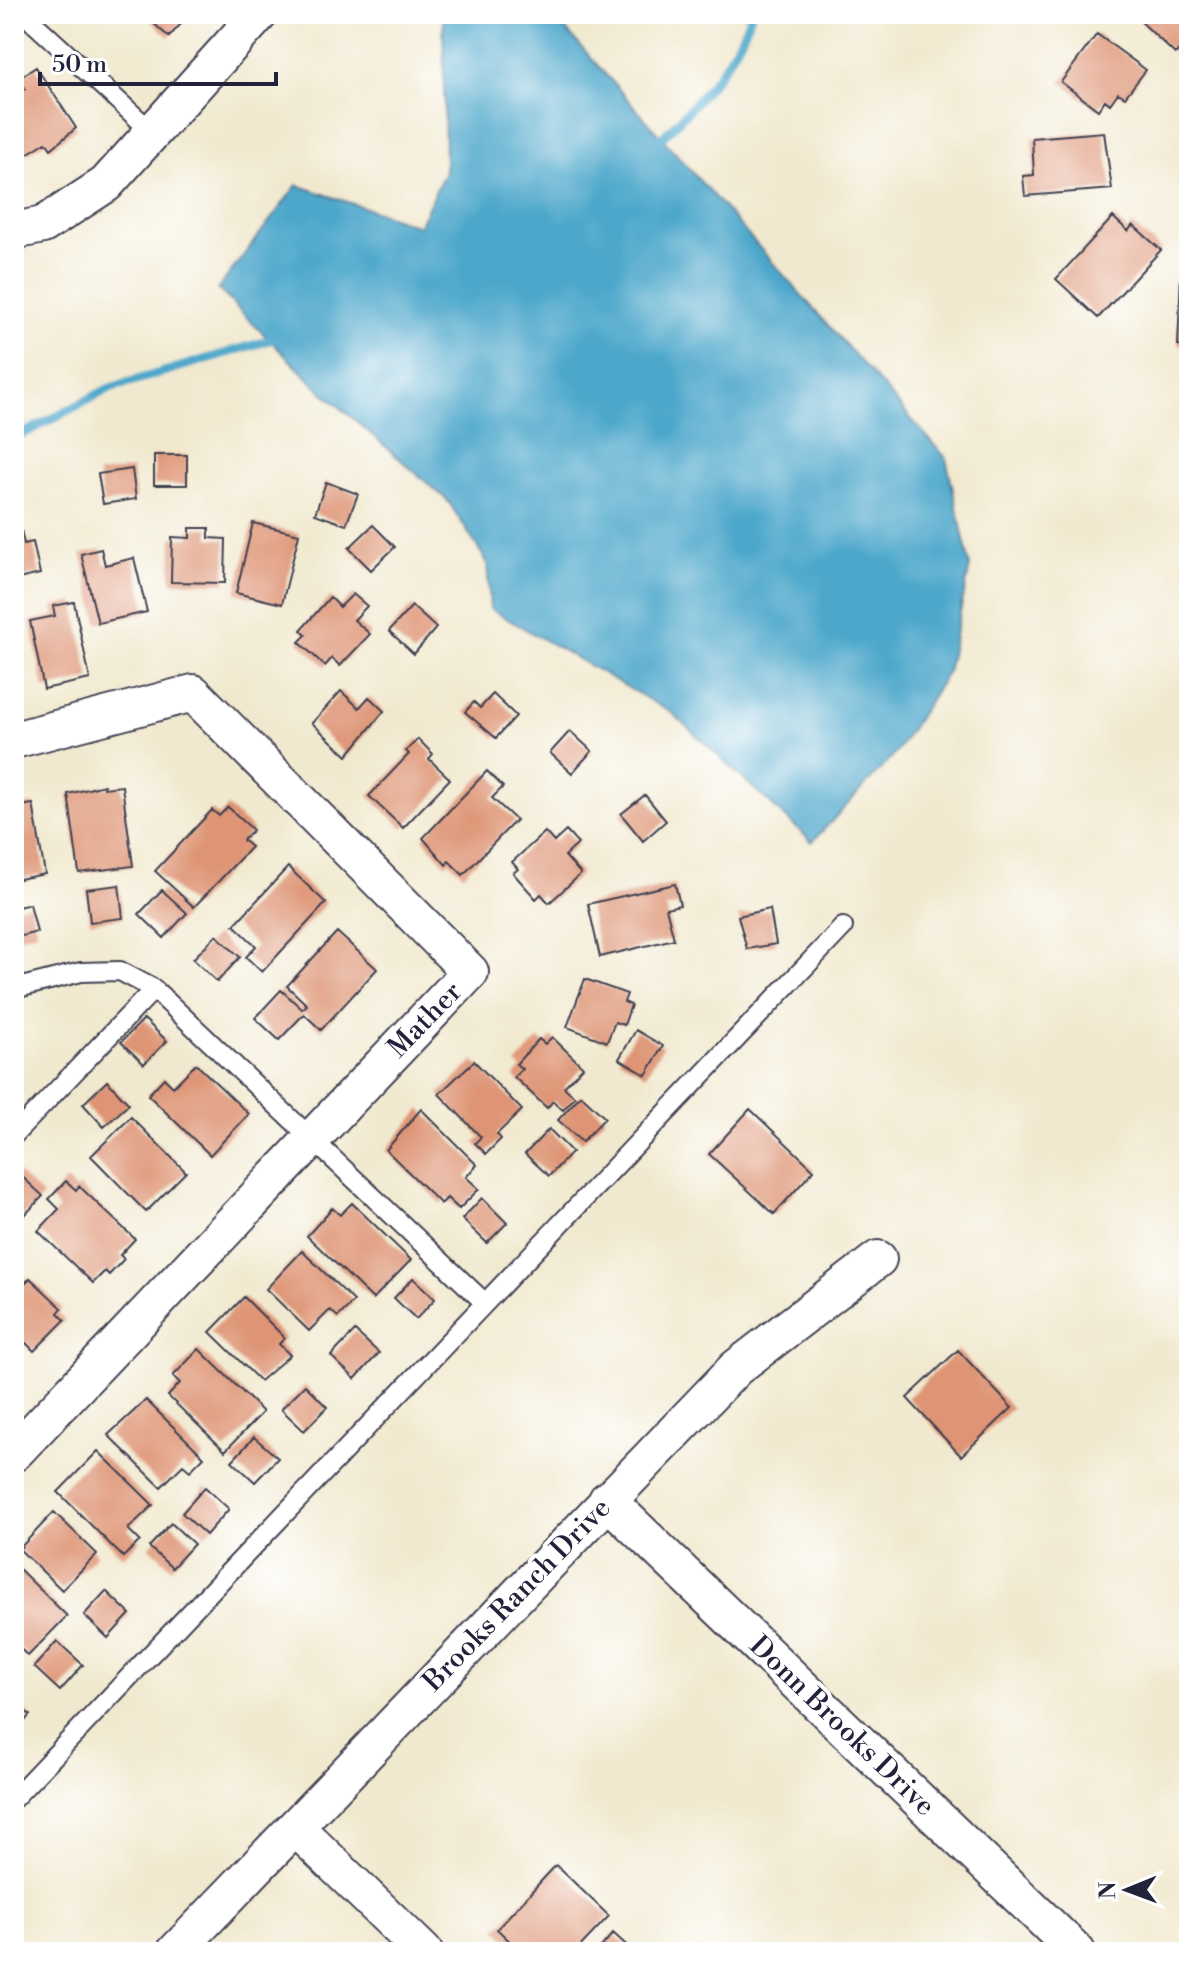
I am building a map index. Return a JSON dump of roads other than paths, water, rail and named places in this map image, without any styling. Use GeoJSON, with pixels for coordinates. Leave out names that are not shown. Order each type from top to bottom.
{"type":"FeatureCollection","features":[{"type":"Feature","properties":{"kind":"street"},"geometry":{"type":"LineString","coordinates":[[14,231],[43,225],[106,184],[259,14]]}},
{"type":"Feature","properties":{"kind":"street","name":"Mather"},"geometry":{"type":"LineString","coordinates":[[14,740],[193,693],[470,972],[14,1453]]}},
{"type":"Feature","properties":{"kind":"street","name":"Brooks Ranch Drive"},"geometry":{"type":"LineString","coordinates":[[175,1952],[736,1368],[878,1259]]}},
{"type":"Feature","properties":{"kind":"street","name":"Donn Brooks Drive"},"geometry":{"type":"LineString","coordinates":[[607,1500],[1077,1952]]}},
{"type":"Feature","properties":{"kind":"street"},"geometry":{"type":"LineString","coordinates":[[295,1827],[424,1952]]}},
{"type":"Feature","properties":{"kind":"lane"},"geometry":{"type":"LineString","coordinates":[[24,14],[152,132]]}},
{"type":"Feature","properties":{"kind":"lane"},"geometry":{"type":"LineString","coordinates":[[14,1798],[843,927]]}},
{"type":"Feature","properties":{"kind":"lane"},"geometry":{"type":"LineString","coordinates":[[14,989],[81,972],[120,971],[154,989],[485,1303]]}},
{"type":"Feature","properties":{"kind":"lane"},"geometry":{"type":"LineString","coordinates":[[14,1135],[154,989]]}},
{"type":"Feature","properties":{"kind":"water"},"geometry":{"type":"Polygon","coordinates":[[[443,14],[552,14],[946,458],[970,566],[947,673],[895,754],[812,842],[672,713],[490,609],[487,562],[448,501],[317,387],[218,289],[297,185],[419,226],[445,171],[443,14]]]}},
{"type":"Feature","properties":{"kind":"waterway"},"geometry":{"type":"LineString","coordinates":[[655,145],[698,100],[723,68],[744,33],[751,14]]}},
{"type":"Feature","properties":{"kind":"waterway"},"geometry":{"type":"LineString","coordinates":[[14,439],[110,388],[280,337]]}}]}
